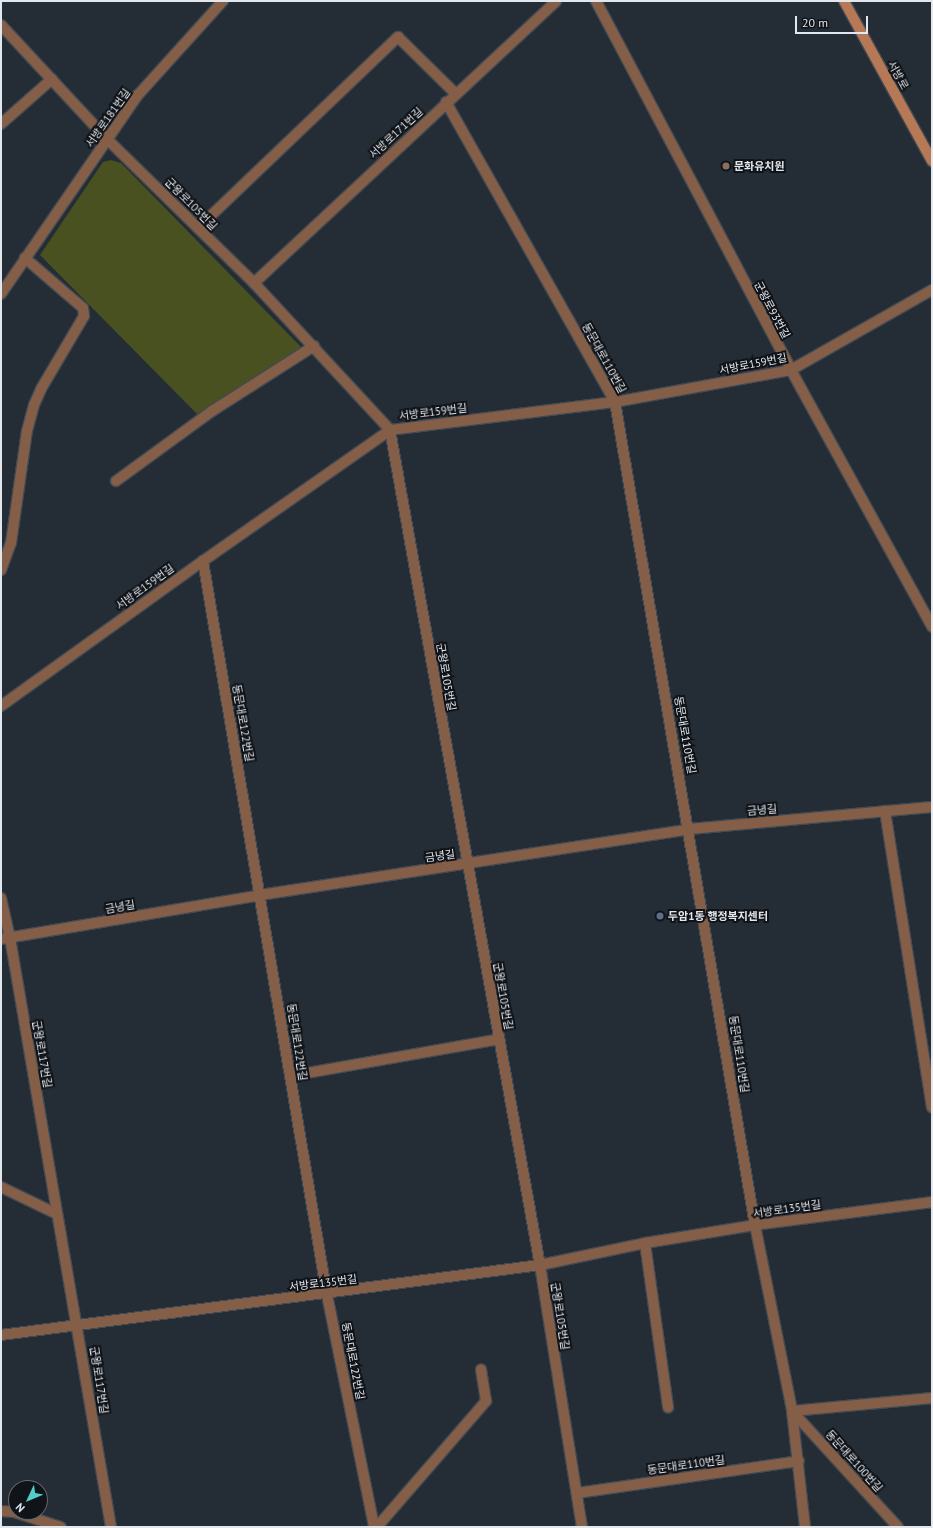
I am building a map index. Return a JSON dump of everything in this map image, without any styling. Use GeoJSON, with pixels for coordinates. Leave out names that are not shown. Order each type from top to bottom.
{"type":"FeatureCollection","features":[{"type":"Feature","properties":{"kind":"main road","name":"서방로"},"geometry":{"type":"LineString","coordinates":[[844,1],[932,161]]}},
{"type":"Feature","properties":{"kind":"lane","name":"서방로181번길"},"geometry":{"type":"LineString","coordinates":[[1,294],[138,95],[222,1]]}},
{"type":"Feature","properties":{"kind":"lane","name":"서방로171번길"},"geometry":{"type":"LineString","coordinates":[[254,283],[446,102],[556,1]]}},
{"type":"Feature","properties":{"kind":"lane","name":"군왕로93번길"},"geometry":{"type":"LineString","coordinates":[[596,1],[791,370],[932,627]]}},
{"type":"Feature","properties":{"kind":"lane","name":"군왕로105번길"},"geometry":{"type":"LineString","coordinates":[[1,25],[107,139],[254,283],[314,346],[390,430],[540,1266],[582,1527]]}},
{"type":"Feature","properties":{"kind":"lane"},"geometry":{"type":"LineString","coordinates":[[198,228],[398,37],[455,94]]}},
{"type":"Feature","properties":{"kind":"lane"},"geometry":{"type":"LineString","coordinates":[[1,124],[52,79]]}},
{"type":"Feature","properties":{"kind":"lane","name":"동문대로110번길"},"geometry":{"type":"LineString","coordinates":[[446,102],[615,402],[689,829],[755,1225],[792,1411],[799,1461],[805,1527]]}},
{"type":"Feature","properties":{"kind":"lane"},"geometry":{"type":"LineString","coordinates":[[1,570],[11,544],[27,431],[34,405],[41,389],[84,316],[83,308],[25,258]]}},
{"type":"Feature","properties":{"kind":"lane","name":"서방로159번길"},"geometry":{"type":"LineString","coordinates":[[1,706],[202,560],[390,430],[615,402],[791,370],[932,290]]}},
{"type":"Feature","properties":{"kind":"lane"},"geometry":{"type":"LineString","coordinates":[[116,481],[212,411],[314,346]]}},
{"type":"Feature","properties":{"kind":"lane","name":"동문대로122번길"},"geometry":{"type":"LineString","coordinates":[[202,560],[327,1294],[375,1527]]}},
{"type":"Feature","properties":{"kind":"lane","name":"금녕길"},"geometry":{"type":"LineString","coordinates":[[6,939],[260,895],[689,829],[932,807]]}},
{"type":"Feature","properties":{"kind":"lane"},"geometry":{"type":"LineString","coordinates":[[885,811],[932,1107]]}},
{"type":"Feature","properties":{"kind":"lane","name":"군왕로117번길"},"geometry":{"type":"LineString","coordinates":[[1,898],[6,939],[78,1326],[111,1527]]}},
{"type":"Feature","properties":{"kind":"lane","name":"군왕로105번길"},"geometry":{"type":"LineString","coordinates":[[290,1076],[499,1039]]}},
{"type":"Feature","properties":{"kind":"lane"},"geometry":{"type":"LineString","coordinates":[[1,1187],[57,1214]]}},
{"type":"Feature","properties":{"kind":"lane","name":"서방로135번길"},"geometry":{"type":"LineString","coordinates":[[1,1336],[540,1266],[646,1243],[755,1225],[932,1202]]}},
{"type":"Feature","properties":{"kind":"lane"},"geometry":{"type":"LineString","coordinates":[[646,1243],[668,1407]]}},
{"type":"Feature","properties":{"kind":"lane","name":"동문대로122번길"},"geometry":{"type":"LineString","coordinates":[[375,1527],[486,1401],[481,1369]]}},
{"type":"Feature","properties":{"kind":"lane"},"geometry":{"type":"LineString","coordinates":[[792,1411],[932,1398]]}},
{"type":"Feature","properties":{"kind":"lane","name":"동문대로100번길"},"geometry":{"type":"LineString","coordinates":[[792,1411],[898,1527]]}},
{"type":"Feature","properties":{"kind":"lane","name":"동문대로110번길"},"geometry":{"type":"LineString","coordinates":[[577,1493],[799,1461]]}},
{"type":"Feature","properties":{"kind":"lane"},"geometry":{"type":"LineString","coordinates":[[1,1511],[14,1512],[61,1527]]}},
{"type":"Feature","properties":{"kind":"green space"},"geometry":{"type":"Polygon","coordinates":[[[111,160],[121,163],[302,348],[198,415],[40,255],[103,162],[111,160]]]}},
{"type":"Feature","properties":{"kind":"place","name":"문화유치원"},"geometry":{"type":"Point","coordinates":[726,166]}},
{"type":"Feature","properties":{"kind":"place","name":"두암1동 행정복지센터"},"geometry":{"type":"Point","coordinates":[660,916]}}]}
